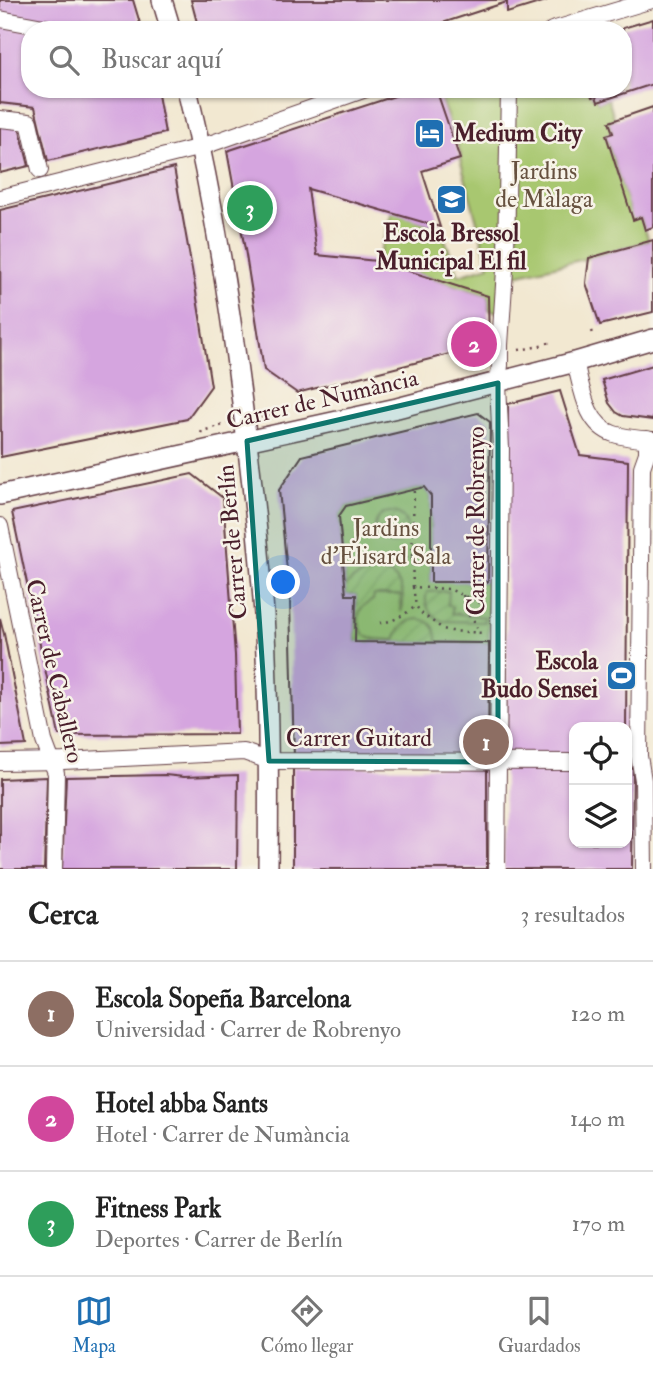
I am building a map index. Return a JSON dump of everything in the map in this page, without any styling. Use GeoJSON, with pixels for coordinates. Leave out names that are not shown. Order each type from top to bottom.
{"type":"FeatureCollection","features":[{"type":"Feature","properties":{"kind":"main road"},"geometry":{"type":"LineString","coordinates":[[162,0],[168,21]]}},
{"type":"Feature","properties":{"kind":"main road","name":"Carrer de Berlín"},"geometry":{"type":"LineString","coordinates":[[189,98],[228,294],[255,507],[264,615],[269,761],[268,869]]}},
{"type":"Feature","properties":{"kind":"main road","name":"Carrer de Numància"},"geometry":{"type":"LineString","coordinates":[[0,495],[380,412],[498,383],[653,339]]}},
{"type":"Feature","properties":{"kind":"street"},"geometry":{"type":"LineString","coordinates":[[582,21],[652,0]]}},
{"type":"Feature","properties":{"kind":"street"},"geometry":{"type":"LineString","coordinates":[[0,19],[21,23]]}},
{"type":"Feature","properties":{"kind":"street"},"geometry":{"type":"LineString","coordinates":[[0,198],[201,147],[340,98]]}},
{"type":"Feature","properties":{"kind":"street","name":"Carrer de Robrenyo"},"geometry":{"type":"LineString","coordinates":[[497,869],[501,449],[498,383],[506,255],[509,98]]}},
{"type":"Feature","properties":{"kind":"street"},"geometry":{"type":"LineString","coordinates":[[0,119],[29,122],[40,170]]}},
{"type":"Feature","properties":{"kind":"street"},"geometry":{"type":"LineString","coordinates":[[575,362],[589,409],[601,428],[615,435],[650,440],[642,467],[640,763],[643,780],[644,869]]}},
{"type":"Feature","properties":{"kind":"street","name":"Carrer de Caballero"},"geometry":{"type":"LineString","coordinates":[[0,526],[44,741],[56,773],[54,869]]}},
{"type":"Feature","properties":{"kind":"street","name":"Carrer Guitard"},"geometry":{"type":"LineString","coordinates":[[0,762],[244,752],[269,761],[569,762]]}},
{"type":"Feature","properties":{"kind":"path"},"geometry":{"type":"LineString","coordinates":[[592,331],[594,336]]}},
{"type":"Feature","properties":{"kind":"path"},"geometry":{"type":"LineString","coordinates":[[519,350],[547,345]]}},
{"type":"Feature","properties":{"kind":"path"},"geometry":{"type":"LineString","coordinates":[[414,489],[412,557],[416,606],[443,629],[485,633]]}},
{"type":"Feature","properties":{"kind":"path"},"geometry":{"type":"LineString","coordinates":[[343,559],[412,557]]}},
{"type":"Feature","properties":{"kind":"path"},"geometry":{"type":"LineString","coordinates":[[413,587],[449,589],[485,605]]}},
{"type":"Feature","properties":{"kind":"path"},"geometry":{"type":"LineString","coordinates":[[463,595],[467,613],[479,633]]}},
{"type":"Feature","properties":{"kind":"path"},"geometry":{"type":"LineString","coordinates":[[380,623],[392,621],[416,606]]}},
{"type":"Feature","properties":{"kind":"highlighted area"},"geometry":{"type":"Polygon","coordinates":[[[498,383],[498,762],[269,761],[247,441],[498,383]]]}},
{"type":"Feature","properties":{"kind":"green space","name":"Jardins de Màlaga"},"geometry":{"type":"Polygon","coordinates":[[[440,98],[597,98],[598,102],[608,99],[615,120],[609,122],[613,133],[606,135],[633,219],[641,217],[649,241],[507,277],[502,313],[489,310],[488,296],[377,261],[392,212],[440,227],[459,275],[489,266],[461,155],[440,98]]]}},
{"type":"Feature","properties":{"kind":"green space","name":"Jardins d'Elisard Sala"},"geometry":{"type":"Polygon","coordinates":[[[424,487],[431,496],[431,581],[488,582],[489,643],[355,642],[356,595],[346,595],[339,516],[346,506],[424,487]]]}},
{"type":"Feature","properties":{"kind":"green space"},"geometry":{"type":"Polygon","coordinates":[[[391,512],[402,517],[407,528],[402,539],[391,544],[380,539],[375,528],[380,517],[391,512]]]}},
{"type":"Feature","properties":{"kind":"green space"},"geometry":{"type":"Polygon","coordinates":[[[369,571],[381,571],[393,576],[402,593],[403,606],[401,612],[400,595],[374,595],[373,600],[363,606],[359,614],[363,633],[373,639],[395,640],[405,624],[420,619],[433,626],[437,643],[355,642],[356,595],[346,595],[345,587],[369,571]]]}},
{"type":"Feature","properties":{"kind":"green space"},"geometry":{"type":"Polygon","coordinates":[[[449,591],[448,605],[452,606],[452,613],[485,617],[485,622],[442,621],[434,616],[428,609],[427,592],[449,591]]]}},
{"type":"Feature","properties":{"kind":"building"},"geometry":{"type":"Polygon","coordinates":[[[0,0],[133,0],[139,21],[35,21],[0,15],[0,0]]]}},
{"type":"Feature","properties":{"kind":"building"},"geometry":{"type":"Polygon","coordinates":[[[191,0],[546,0],[507,13],[507,2],[449,21],[197,21],[191,0]]]}},
{"type":"Feature","properties":{"kind":"building"},"geometry":{"type":"Polygon","coordinates":[[[653,19],[653,84],[632,91],[632,25],[653,19]]]}},
{"type":"Feature","properties":{"kind":"building"},"geometry":{"type":"Polygon","coordinates":[[[0,26],[21,30],[21,98],[159,98],[165,133],[48,161],[35,107],[0,103],[0,26]]]}},
{"type":"Feature","properties":{"kind":"building"},"geometry":{"type":"Polygon","coordinates":[[[389,98],[439,98],[460,159],[422,171],[440,227],[308,189],[317,255],[377,261],[488,296],[489,344],[297,393],[264,370],[227,151],[389,98]]]}},
{"type":"Feature","properties":{"kind":"building"},"geometry":{"type":"Polygon","coordinates":[[[653,107],[653,227],[645,230],[641,217],[633,220],[606,135],[613,133],[609,122],[653,107]]]}},
{"type":"Feature","properties":{"kind":"building"},"geometry":{"type":"Polygon","coordinates":[[[0,124],[19,126],[29,166],[0,173],[0,124]]]}},
{"type":"Feature","properties":{"kind":"building"},"geometry":{"type":"Polygon","coordinates":[[[174,168],[211,386],[187,419],[1,457],[0,210],[174,168]]]}},
{"type":"Feature","properties":{"kind":"building"},"geometry":{"type":"Polygon","coordinates":[[[653,240],[653,312],[600,325],[586,283],[589,258],[653,240]]]}},
{"type":"Feature","properties":{"kind":"building"},"geometry":{"type":"Polygon","coordinates":[[[653,365],[653,420],[623,416],[616,412],[609,403],[602,380],[653,365]]]}},
{"type":"Feature","properties":{"kind":"building"},"geometry":{"type":"Polygon","coordinates":[[[560,391],[580,455],[628,461],[626,722],[569,722],[569,759],[506,758],[508,404],[560,391]]]}},
{"type":"Feature","properties":{"kind":"building"},"geometry":{"type":"Polygon","coordinates":[[[478,413],[490,422],[488,582],[431,582],[431,496],[424,487],[346,506],[339,516],[346,595],[356,595],[355,642],[489,643],[488,760],[294,758],[290,601],[279,490],[302,456],[478,413]]]}},
{"type":"Feature","properties":{"kind":"building"},"geometry":{"type":"Polygon","coordinates":[[[192,474],[223,498],[235,655],[237,734],[59,735],[12,512],[192,474]]]}},
{"type":"Feature","properties":{"kind":"building"},"geometry":{"type":"Polygon","coordinates":[[[0,618],[4,634],[26,745],[0,746],[0,618]]]}},
{"type":"Feature","properties":{"kind":"building"},"geometry":{"type":"Polygon","coordinates":[[[293,767],[487,768],[487,869],[293,869],[293,767]]]}},
{"type":"Feature","properties":{"kind":"building"},"geometry":{"type":"Polygon","coordinates":[[[504,768],[569,768],[569,848],[632,848],[633,768],[632,869],[504,869],[504,768]]]}},
{"type":"Feature","properties":{"kind":"building"},"geometry":{"type":"Polygon","coordinates":[[[238,775],[237,869],[62,869],[66,777],[238,775]]]}},
{"type":"Feature","properties":{"kind":"building"},"geometry":{"type":"Polygon","coordinates":[[[47,777],[44,869],[0,869],[0,779],[47,777]]]}},
{"type":"Feature","properties":{"kind":"place","name":"Medium City"},"geometry":{"type":"Point","coordinates":[430,133]}},
{"type":"Feature","properties":{"kind":"place","name":"Escola Bressol Municipal El fil"},"geometry":{"type":"Point","coordinates":[451,199]}},
{"type":"Feature","properties":{"kind":"place","name":"Fitness Park"},"geometry":{"type":"Point","coordinates":[250,208]}},
{"type":"Feature","properties":{"kind":"place","name":"Hotel abba Sants"},"geometry":{"type":"Point","coordinates":[474,344]}},
{"type":"Feature","properties":{"kind":"place","name":"Escola Budo Sensei"},"geometry":{"type":"Point","coordinates":[621,675]}},
{"type":"Feature","properties":{"kind":"place","name":"Escola Sopeña Barcelona"},"geometry":{"type":"Point","coordinates":[486,742]}}]}
